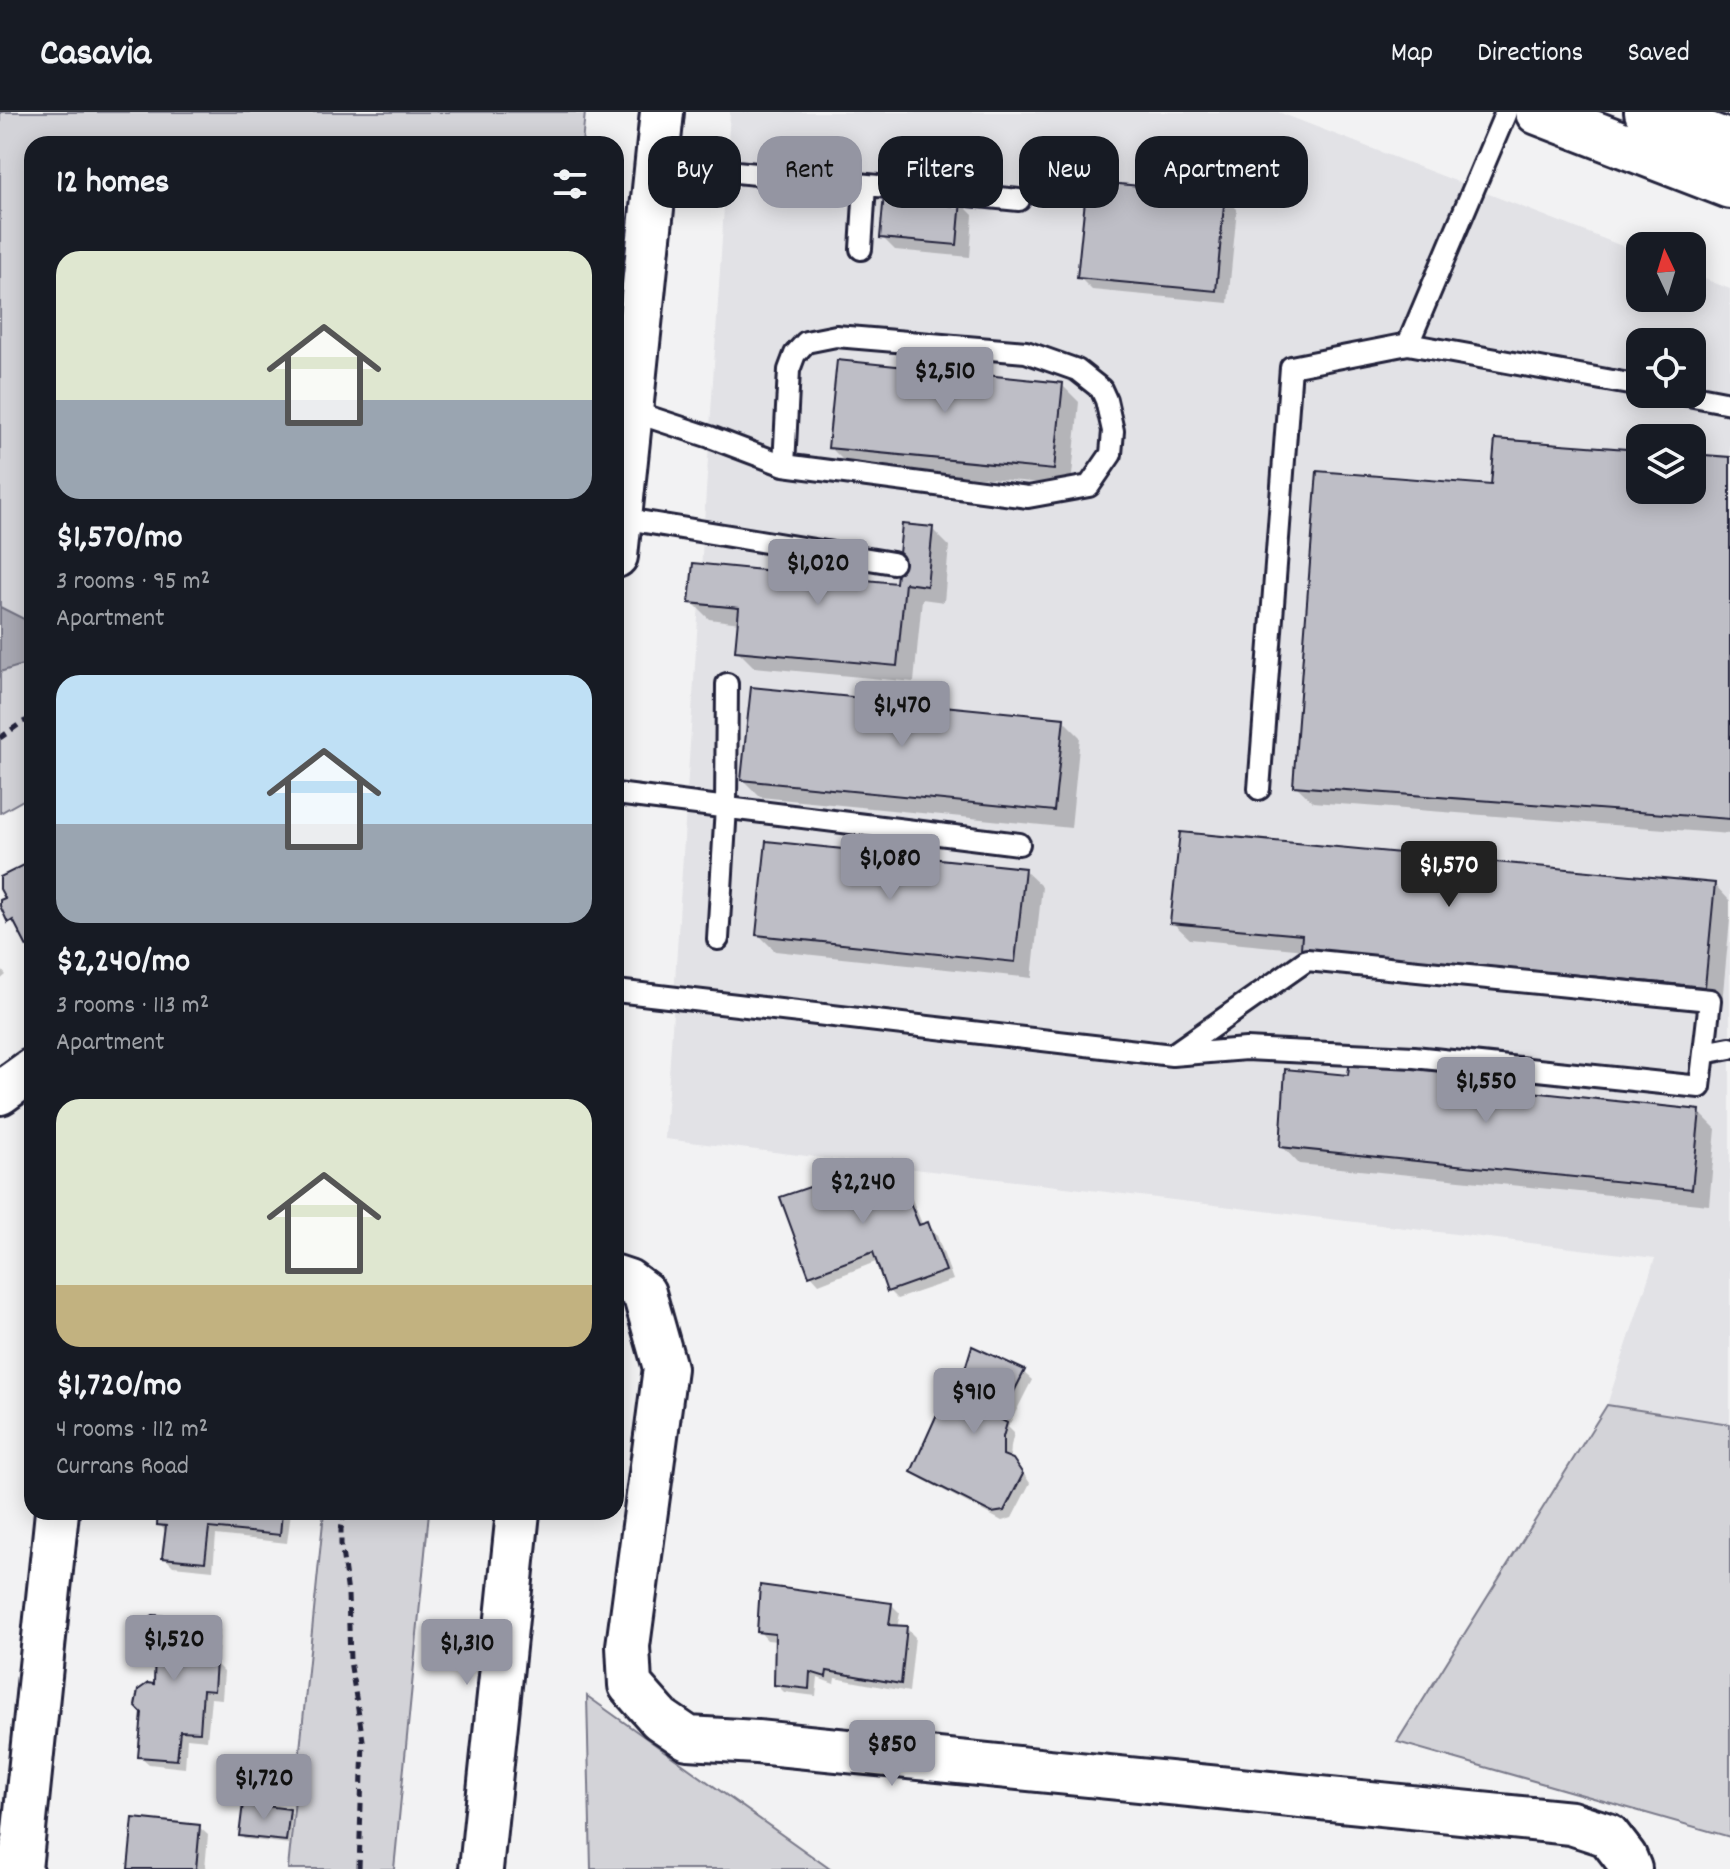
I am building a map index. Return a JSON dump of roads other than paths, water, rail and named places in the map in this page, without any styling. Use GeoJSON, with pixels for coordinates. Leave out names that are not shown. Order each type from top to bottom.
{"type":"FeatureCollection","features":[{"type":"Feature","properties":{"kind":"street"},"geometry":{"type":"LineString","coordinates":[[660,136],[662,112]]}},
{"type":"Feature","properties":{"kind":"street"},"geometry":{"type":"LineString","coordinates":[[1538,112],[1730,186]]}},
{"type":"Feature","properties":{"kind":"street"},"geometry":{"type":"LineString","coordinates":[[1647,112],[1722,144]]}},
{"type":"Feature","properties":{"kind":"street"},"geometry":{"type":"LineString","coordinates":[[624,479],[652,208]]}},
{"type":"Feature","properties":{"kind":"street"},"geometry":{"type":"LineString","coordinates":[[0,1093],[24,1076]]}},
{"type":"Feature","properties":{"kind":"street"},"geometry":{"type":"LineString","coordinates":[[624,1280],[644,1293],[665,1368],[628,1646],[630,1685],[660,1719],[688,1738],[757,1742],[1571,1823],[1608,1835],[1630,1869]]}},
{"type":"Feature","properties":{"kind":"street"},"geometry":{"type":"LineString","coordinates":[[20,1869],[56,1520]]}},
{"type":"Feature","properties":{"kind":"street"},"geometry":{"type":"LineString","coordinates":[[481,1869],[517,1520]]}},
{"type":"Feature","properties":{"kind":"lane"},"geometry":{"type":"LineString","coordinates":[[1408,344],[1506,112]]}},
{"type":"Feature","properties":{"kind":"lane"},"geometry":{"type":"LineString","coordinates":[[741,173],[1019,200]]}},
{"type":"Feature","properties":{"kind":"lane"},"geometry":{"type":"LineString","coordinates":[[861,249],[865,185]]}},
{"type":"Feature","properties":{"kind":"lane"},"geometry":{"type":"LineString","coordinates":[[631,411],[784,465],[1028,497],[1089,486],[1111,454],[1113,431],[1101,389],[1077,370],[1026,352],[836,336],[806,342],[795,354],[789,370],[784,465]]}},
{"type":"Feature","properties":{"kind":"lane"},"geometry":{"type":"LineString","coordinates":[[1259,789],[1291,367],[1408,344],[1626,383]]}},
{"type":"Feature","properties":{"kind":"lane"},"geometry":{"type":"LineString","coordinates":[[1706,398],[1730,403]]}},
{"type":"Feature","properties":{"kind":"lane"},"geometry":{"type":"LineString","coordinates":[[624,538],[893,563]]}},
{"type":"Feature","properties":{"kind":"lane"},"geometry":{"type":"LineString","coordinates":[[718,939],[726,807],[727,684]]}},
{"type":"Feature","properties":{"kind":"lane"},"geometry":{"type":"LineString","coordinates":[[624,795],[1019,844]]}},
{"type":"Feature","properties":{"kind":"lane"},"geometry":{"type":"LineString","coordinates":[[624,992],[1172,1055],[1246,1049],[1414,1057],[1700,1087],[1710,1000],[1307,960],[1172,1055]]}},
{"type":"Feature","properties":{"kind":"lane"},"geometry":{"type":"LineString","coordinates":[[1704,1053],[1730,1048]]}}]}
